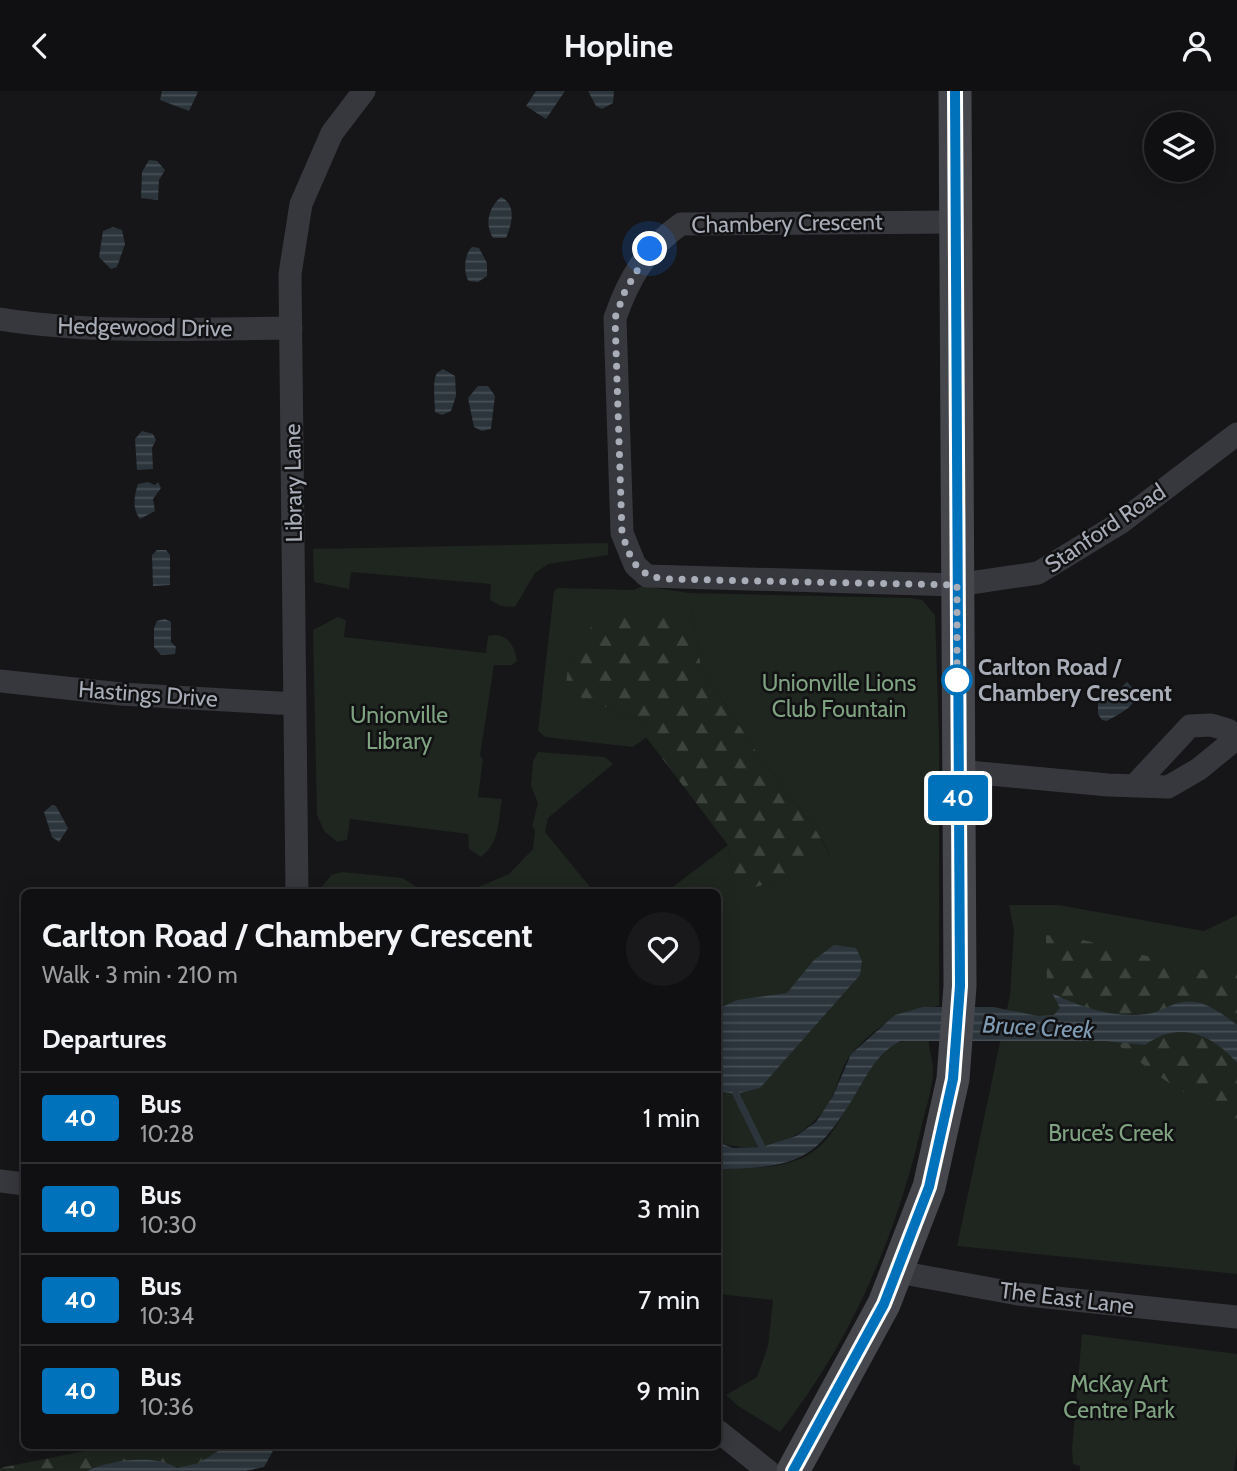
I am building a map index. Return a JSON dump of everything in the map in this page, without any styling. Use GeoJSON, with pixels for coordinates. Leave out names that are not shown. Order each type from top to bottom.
{"type":"FeatureCollection","features":[{"type":"Feature","properties":{"kind":"main road"},"geometry":{"type":"LineString","coordinates":[[793,1471],[853,1365],[898,1272],[929,1187],[953,1079],[960,986],[955,91]]}},
{"type":"Feature","properties":{"kind":"street","name":"Library Lane"},"geometry":{"type":"LineString","coordinates":[[297,889],[290,274],[301,204],[332,133],[364,91]]}},
{"type":"Feature","properties":{"kind":"street","name":"Chambery Crescent"},"geometry":{"type":"LineString","coordinates":[[956,222],[681,224],[650,249],[625,291],[615,318],[622,533],[635,565],[647,576],[957,585]]}},
{"type":"Feature","properties":{"kind":"street","name":"Hedgewood Drive"},"geometry":{"type":"LineString","coordinates":[[0,319],[33,324],[144,330],[291,328]]}},
{"type":"Feature","properties":{"kind":"street","name":"Stanford Road"},"geometry":{"type":"LineString","coordinates":[[957,585],[1038,573],[1120,523],[1237,434]]}},
{"type":"Feature","properties":{"kind":"street","name":"Hastings Drive"},"geometry":{"type":"LineString","coordinates":[[0,681],[121,694],[295,704]]}},
{"type":"Feature","properties":{"kind":"street"},"geometry":{"type":"LineString","coordinates":[[958,771],[1134,786]]}},
{"type":"Feature","properties":{"kind":"street"},"geometry":{"type":"LineString","coordinates":[[0,1181],[21,1184]]}},
{"type":"Feature","properties":{"kind":"street","name":"The East Lane"},"geometry":{"type":"LineString","coordinates":[[898,1272],[1018,1294],[1237,1317]]}},
{"type":"Feature","properties":{"kind":"street"},"geometry":{"type":"LineString","coordinates":[[721,1433],[768,1471]]}},
{"type":"Feature","properties":{"kind":"green space"},"geometry":{"type":"Polygon","coordinates":[[[608,543],[608,555],[548,564],[535,573],[515,607],[501,606],[490,600],[491,584],[351,572],[349,589],[314,582],[313,549],[608,543]]]}},
{"type":"Feature","properties":{"kind":"green space","name":"Unionville Lions Club Fountain"},"geometry":{"type":"Polygon","coordinates":[[[642,586],[689,593],[911,598],[922,600],[935,615],[939,735],[939,1006],[902,1015],[872,1033],[848,1058],[823,1112],[798,1134],[768,1145],[751,1147],[721,1143],[721,889],[670,889],[728,845],[735,891],[775,882],[830,854],[817,832],[760,757],[701,668],[692,611],[570,654],[567,683],[583,699],[639,719],[650,735],[633,747],[545,737],[538,731],[554,591],[558,588],[634,590],[642,586]]]}},
{"type":"Feature","properties":{"kind":"green space"},"geometry":{"type":"Polygon","coordinates":[[[692,611],[701,668],[760,757],[817,832],[830,855],[775,882],[735,892],[728,845],[646,737],[649,734],[639,719],[583,699],[566,683],[570,654],[599,617],[692,611]]]}},
{"type":"Feature","properties":{"kind":"green space","name":"Unionville Library"},"geometry":{"type":"Polygon","coordinates":[[[338,617],[346,620],[344,637],[486,653],[488,636],[505,637],[512,645],[517,661],[512,665],[494,665],[480,756],[483,759],[478,797],[502,799],[495,838],[481,857],[469,849],[468,834],[350,819],[347,840],[337,842],[324,831],[317,815],[313,630],[338,617]]]}},
{"type":"Feature","properties":{"kind":"green space"},"geometry":{"type":"Polygon","coordinates":[[[538,752],[605,757],[613,764],[548,818],[545,832],[592,889],[474,889],[509,874],[533,849],[535,830],[532,826],[538,803],[531,786],[533,761],[538,752]]]}},
{"type":"Feature","properties":{"kind":"green space"},"geometry":{"type":"Polygon","coordinates":[[[342,872],[403,878],[419,889],[320,889],[331,875],[342,872]]]}},
{"type":"Feature","properties":{"kind":"green space","name":"Bruce’s Creek"},"geometry":{"type":"Polygon","coordinates":[[[1009,905],[1058,905],[1204,931],[1237,915],[1237,1274],[957,1246],[1010,995],[1014,930],[1009,905]]]}},
{"type":"Feature","properties":{"kind":"green space"},"geometry":{"type":"Polygon","coordinates":[[[1046,935],[1075,938],[1203,970],[1237,957],[1237,1120],[1211,1108],[1161,1077],[1047,986],[1046,935]]]}},
{"type":"Feature","properties":{"kind":"green space"},"geometry":{"type":"Polygon","coordinates":[[[929,1038],[933,1078],[897,1213],[848,1327],[805,1398],[780,1432],[738,1406],[726,1395],[757,1377],[768,1346],[773,1300],[721,1294],[721,1169],[775,1166],[808,1155],[822,1145],[833,1131],[868,1069],[879,1056],[892,1046],[929,1038]]]}},
{"type":"Feature","properties":{"kind":"green space","name":"McKay Art Centre Park"},"geometry":{"type":"Polygon","coordinates":[[[1082,1334],[1237,1354],[1237,1446],[1234,1471],[1080,1471],[1080,1466],[1073,1464],[1072,1449],[1082,1334]]]}},
{"type":"Feature","properties":{"kind":"green space"},"geometry":{"type":"Polygon","coordinates":[[[95,1449],[252,1449],[240,1471],[0,1471],[0,1468],[95,1449]]]}},
{"type":"Feature","properties":{"kind":"water"},"geometry":{"type":"Polygon","coordinates":[[[162,91],[198,92],[189,111],[160,100],[162,91]]]}},
{"type":"Feature","properties":{"kind":"water"},"geometry":{"type":"Polygon","coordinates":[[[536,91],[565,91],[546,119],[526,106],[536,91]]]}},
{"type":"Feature","properties":{"kind":"water"},"geometry":{"type":"Polygon","coordinates":[[[588,91],[614,91],[613,103],[602,109],[596,106],[588,91]]]}},
{"type":"Feature","properties":{"kind":"water"},"geometry":{"type":"Polygon","coordinates":[[[149,160],[157,161],[165,170],[159,180],[158,200],[141,198],[142,172],[149,160]]]}},
{"type":"Feature","properties":{"kind":"water"},"geometry":{"type":"Polygon","coordinates":[[[501,197],[509,205],[511,221],[506,238],[493,238],[489,216],[501,197]]]}},
{"type":"Feature","properties":{"kind":"water"},"geometry":{"type":"Polygon","coordinates":[[[113,227],[122,230],[125,244],[117,267],[111,269],[99,257],[103,231],[113,227]]]}},
{"type":"Feature","properties":{"kind":"water"},"geometry":{"type":"Polygon","coordinates":[[[472,247],[479,248],[487,263],[487,276],[478,282],[469,281],[466,274],[466,259],[472,247]]]}},
{"type":"Feature","properties":{"kind":"water"},"geometry":{"type":"Polygon","coordinates":[[[443,369],[455,376],[456,396],[451,411],[442,415],[435,412],[434,386],[437,373],[443,369]]]}},
{"type":"Feature","properties":{"kind":"water"},"geometry":{"type":"Polygon","coordinates":[[[478,386],[488,386],[495,396],[491,429],[482,431],[474,427],[468,398],[478,386]]]}},
{"type":"Feature","properties":{"kind":"water"},"geometry":{"type":"Polygon","coordinates":[[[142,431],[153,434],[156,440],[152,448],[153,469],[137,470],[135,439],[142,431]]]}},
{"type":"Feature","properties":{"kind":"water"},"geometry":{"type":"Polygon","coordinates":[[[148,482],[155,485],[158,482],[161,488],[153,499],[155,511],[140,519],[134,502],[138,484],[148,482]]]}},
{"type":"Feature","properties":{"kind":"water"},"geometry":{"type":"Polygon","coordinates":[[[157,550],[166,550],[170,555],[170,585],[153,586],[152,555],[157,550]]]}},
{"type":"Feature","properties":{"kind":"water"},"geometry":{"type":"Polygon","coordinates":[[[165,619],[171,622],[171,642],[176,647],[175,654],[161,655],[154,647],[154,628],[157,621],[165,619]]]}},
{"type":"Feature","properties":{"kind":"water"},"geometry":{"type":"Polygon","coordinates":[[[1127,682],[1135,695],[1131,705],[1107,721],[1102,720],[1098,714],[1098,701],[1112,696],[1127,682]]]}},
{"type":"Feature","properties":{"kind":"water"},"geometry":{"type":"Polygon","coordinates":[[[52,805],[56,806],[68,828],[59,842],[52,837],[44,812],[52,805]]]}},
{"type":"Feature","properties":{"kind":"water"},"geometry":{"type":"Polygon","coordinates":[[[834,945],[856,948],[862,961],[860,975],[760,1088],[736,1094],[721,1092],[721,1008],[737,1000],[787,993],[814,960],[834,945]]]}},
{"type":"Feature","properties":{"kind":"water","name":"Bruce Creek"},"geometry":{"type":"Polygon","coordinates":[[[1052,993],[1088,1008],[1113,1014],[1152,1013],[1183,1002],[1205,1005],[1237,1025],[1237,1063],[1217,1044],[1206,1038],[1182,1032],[1158,1037],[1145,1045],[1105,1041],[901,1041],[878,1059],[833,1128],[806,1154],[771,1166],[721,1169],[721,1143],[733,1148],[762,1147],[796,1136],[816,1122],[833,1096],[851,1054],[895,1015],[923,1007],[993,1007],[1038,1016],[1054,1015],[1060,1008],[1052,993]]]}},
{"type":"Feature","properties":{"kind":"water"},"geometry":{"type":"Polygon","coordinates":[[[221,1449],[274,1449],[264,1467],[245,1471],[87,1471],[133,1460],[157,1461],[177,1468],[199,1463],[221,1449]]]}},
{"type":"Feature","properties":{"kind":"waterway"},"geometry":{"type":"LineString","coordinates":[[736,1094],[762,1147]]}},
{"type":"Feature","properties":{"kind":"bus line","name":"40"},"geometry":{"type":"LineString","coordinates":[[793,1471],[853,1365],[898,1272],[929,1187],[953,1079],[960,986],[955,91]]}},
{"type":"Feature","properties":{"kind":"place","name":"Carlton Road / Chambery Crescent"},"geometry":{"type":"Point","coordinates":[957,680]}},
{"type":"Feature","properties":{"kind":"route"},"geometry":{"type":"LineString","coordinates":[[650,249],[635,271],[615,318],[622,533],[635,565],[647,576],[665,579],[904,584],[922,582],[957,585],[957,689],[957,680]]}}]}
